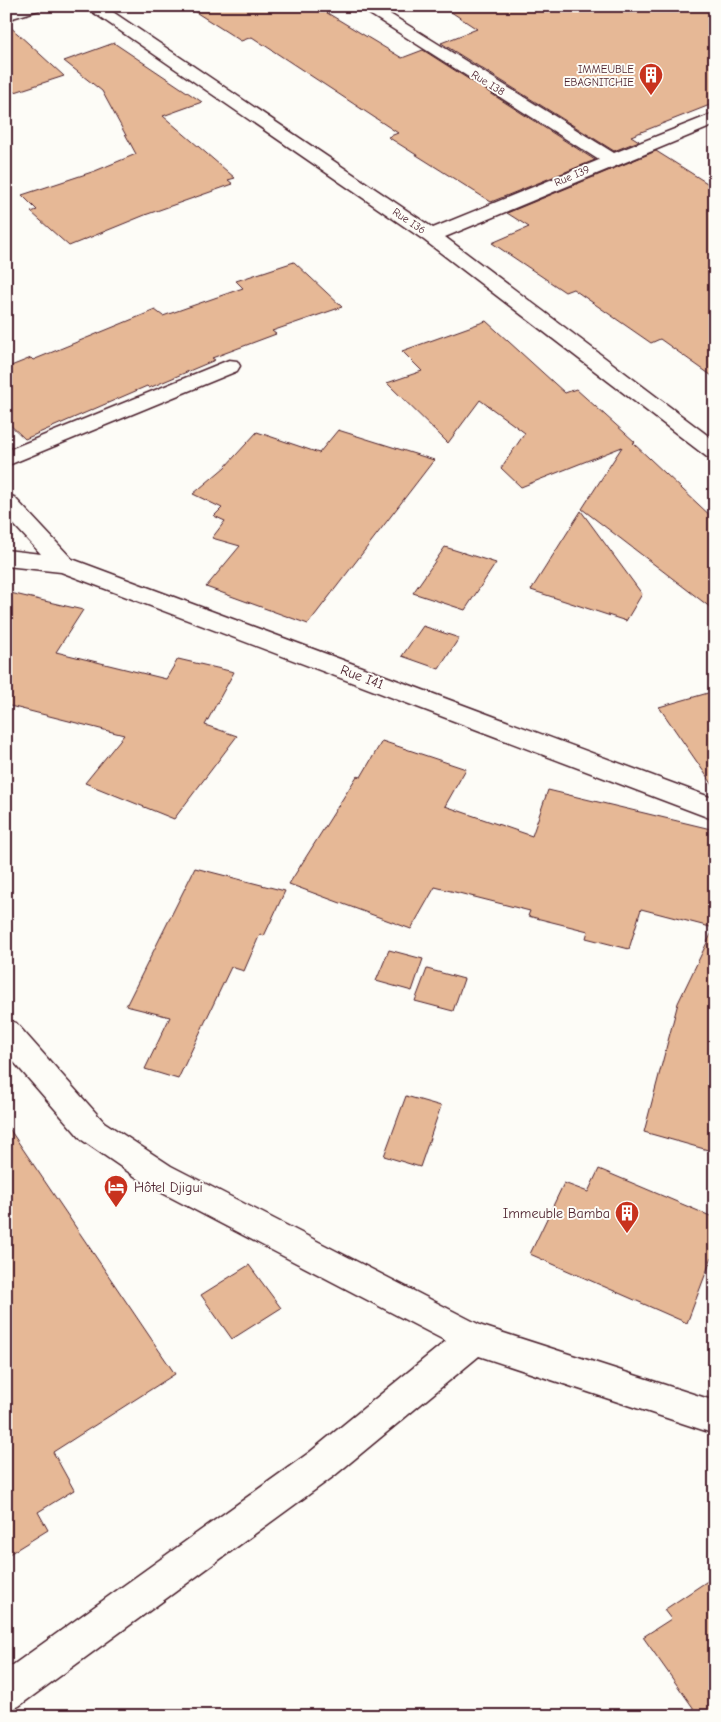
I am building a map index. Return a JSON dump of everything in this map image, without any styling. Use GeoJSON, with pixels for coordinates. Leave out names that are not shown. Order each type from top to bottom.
{"type":"FeatureCollection","features":[{"type":"Feature","properties":{"kind":"street"},"geometry":{"type":"LineString","coordinates":[[6,15],[33,6]]}},
{"type":"Feature","properties":{"kind":"street","name":"Rue I36"},"geometry":{"type":"LineString","coordinates":[[92,6],[431,236],[715,452]]}},
{"type":"Feature","properties":{"kind":"street","name":"Rue I38"},"geometry":{"type":"LineString","coordinates":[[365,6],[611,159]]}},
{"type":"Feature","properties":{"kind":"street","name":"Rue I39"},"geometry":{"type":"LineString","coordinates":[[431,236],[611,159],[715,118]]}},
{"type":"Feature","properties":{"kind":"street"},"geometry":{"type":"LineString","coordinates":[[6,459],[228,366]]}},
{"type":"Feature","properties":{"kind":"street"},"geometry":{"type":"LineString","coordinates":[[6,502],[64,565]]}},
{"type":"Feature","properties":{"kind":"street","name":"Rue I41"},"geometry":{"type":"LineString","coordinates":[[6,558],[64,565],[715,810]]}},
{"type":"Feature","properties":{"kind":"street"},"geometry":{"type":"LineString","coordinates":[[6,1032],[93,1131],[160,1176],[474,1339],[715,1418]]}},
{"type":"Feature","properties":{"kind":"street"},"geometry":{"type":"LineString","coordinates":[[6,1693],[322,1464],[474,1339]]}},
{"type":"Feature","properties":{"kind":"building"},"geometry":{"type":"Polygon","coordinates":[[[186,6],[325,6],[324,11],[402,58],[423,50],[595,160],[491,202],[388,137],[398,133],[252,37],[241,41],[186,6]]]}},
{"type":"Feature","properties":{"kind":"building"},"geometry":{"type":"Polygon","coordinates":[[[442,6],[715,6],[715,103],[631,136],[639,141],[614,151],[441,43],[477,29],[442,6]]]}},
{"type":"Feature","properties":{"kind":"building"},"geometry":{"type":"Polygon","coordinates":[[[6,23],[64,76],[6,95],[6,23]]]}},
{"type":"Feature","properties":{"kind":"building"},"geometry":{"type":"Polygon","coordinates":[[[114,43],[202,102],[163,116],[235,178],[228,180],[233,184],[145,215],[69,246],[31,212],[37,210],[22,195],[95,171],[136,154],[102,91],[64,61],[114,43]]]}},
{"type":"Feature","properties":{"kind":"building"},"geometry":{"type":"Polygon","coordinates":[[[656,151],[715,188],[715,378],[660,339],[651,343],[573,289],[565,292],[492,243],[529,227],[507,213],[656,151]]]}},
{"type":"Feature","properties":{"kind":"building"},"geometry":{"type":"Polygon","coordinates":[[[294,262],[342,307],[272,331],[276,334],[212,358],[215,360],[149,388],[147,386],[25,439],[6,421],[6,368],[31,358],[33,360],[155,310],[163,316],[243,288],[236,281],[294,262]]]}},
{"type":"Feature","properties":{"kind":"building"},"geometry":{"type":"Polygon","coordinates":[[[486,321],[565,393],[576,389],[635,442],[633,443],[715,520],[715,611],[582,509],[622,447],[521,487],[501,468],[525,433],[480,400],[448,443],[387,383],[422,371],[402,351],[486,321]]]}},
{"type":"Feature","properties":{"kind":"building"},"geometry":{"type":"Polygon","coordinates":[[[338,430],[434,460],[308,624],[206,587],[240,546],[212,538],[225,521],[214,516],[222,508],[193,494],[225,467],[257,432],[319,453],[338,430]]]}},
{"type":"Feature","properties":{"kind":"building"},"geometry":{"type":"Polygon","coordinates":[[[581,511],[642,594],[626,621],[531,590],[581,511]]]}},
{"type":"Feature","properties":{"kind":"building"},"geometry":{"type":"Polygon","coordinates":[[[445,547],[496,563],[465,610],[413,593],[445,547]]]}},
{"type":"Feature","properties":{"kind":"building"},"geometry":{"type":"Polygon","coordinates":[[[6,592],[83,610],[56,652],[166,679],[178,659],[234,672],[205,725],[237,736],[174,819],[85,783],[124,735],[6,705],[6,592]]]}},
{"type":"Feature","properties":{"kind":"building"},"geometry":{"type":"Polygon","coordinates":[[[423,626],[459,638],[439,669],[402,656],[423,626]]]}},
{"type":"Feature","properties":{"kind":"building"},"geometry":{"type":"Polygon","coordinates":[[[715,691],[715,788],[659,707],[715,691]]]}},
{"type":"Feature","properties":{"kind":"building"},"geometry":{"type":"Polygon","coordinates":[[[382,741],[466,769],[445,806],[532,836],[548,790],[715,830],[715,1152],[644,1132],[678,1003],[714,928],[641,909],[629,949],[586,938],[588,931],[528,916],[530,911],[435,887],[411,929],[289,884],[357,776],[361,777],[382,741]]]}},
{"type":"Feature","properties":{"kind":"building"},"geometry":{"type":"Polygon","coordinates":[[[195,868],[285,891],[264,936],[260,934],[244,971],[231,967],[178,1079],[145,1069],[170,1017],[126,1006],[195,868]]]}},
{"type":"Feature","properties":{"kind":"building"},"geometry":{"type":"Polygon","coordinates":[[[389,950],[423,959],[412,991],[376,981],[389,950]]]}},
{"type":"Feature","properties":{"kind":"building"},"geometry":{"type":"Polygon","coordinates":[[[427,969],[464,979],[453,1011],[415,1001],[427,969]]]}},
{"type":"Feature","properties":{"kind":"building"},"geometry":{"type":"Polygon","coordinates":[[[406,1096],[441,1106],[420,1167],[384,1156],[406,1096]]]}},
{"type":"Feature","properties":{"kind":"building"},"geometry":{"type":"Polygon","coordinates":[[[6,1124],[175,1374],[53,1452],[74,1490],[38,1512],[48,1530],[6,1556],[6,1124]]]}},
{"type":"Feature","properties":{"kind":"building","name":"Immeuble Bamba"},"geometry":{"type":"Polygon","coordinates":[[[599,1169],[715,1218],[715,1249],[687,1323],[530,1254],[564,1183],[588,1192],[599,1169]]]}},
{"type":"Feature","properties":{"kind":"building"},"geometry":{"type":"Polygon","coordinates":[[[249,1265],[281,1308],[232,1339],[201,1295],[249,1265]]]}},
{"type":"Feature","properties":{"kind":"building"},"geometry":{"type":"Polygon","coordinates":[[[715,1576],[715,1716],[699,1716],[643,1637],[671,1619],[664,1610],[715,1576]]]}},
{"type":"Feature","properties":{"kind":"place","name":"IMMEUBLE EBAGNITCHIE"},"geometry":{"type":"Point","coordinates":[651,96]}},
{"type":"Feature","properties":{"kind":"place","name":"Hôtel Djigui"},"geometry":{"type":"Point","coordinates":[116,1208]}},
{"type":"Feature","properties":{"kind":"place","name":"Immeuble Bamba"},"geometry":{"type":"Point","coordinates":[627,1234]}}]}
